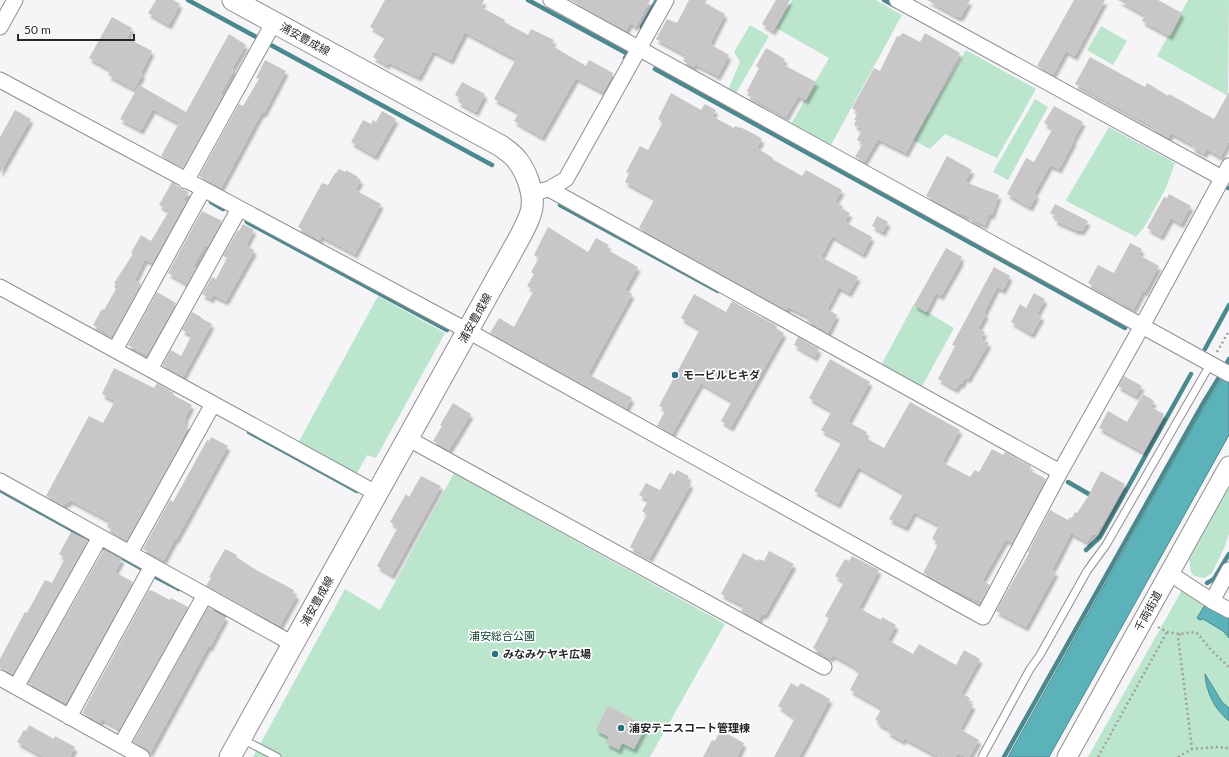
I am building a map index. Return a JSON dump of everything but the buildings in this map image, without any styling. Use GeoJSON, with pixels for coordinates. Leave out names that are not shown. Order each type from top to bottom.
{"type":"FeatureCollection","features":[{"type":"Feature","properties":{"kind":"main road","name":"浦安豊成線"},"geometry":{"type":"LineString","coordinates":[[230,757],[376,493],[468,332],[527,222],[532,206],[540,191],[525,174],[517,160],[501,146],[268,35],[233,0]]}},
{"type":"Feature","properties":{"kind":"street"},"geometry":{"type":"LineString","coordinates":[[0,27],[15,0]]}},
{"type":"Feature","properties":{"kind":"street"},"geometry":{"type":"LineString","coordinates":[[550,0],[640,48],[1219,368]]}},
{"type":"Feature","properties":{"kind":"street"},"geometry":{"type":"LineString","coordinates":[[540,191],[566,179],[666,0]]}},
{"type":"Feature","properties":{"kind":"street"},"geometry":{"type":"LineString","coordinates":[[0,80],[468,332],[983,617],[1060,472],[1142,326],[1225,172],[897,0]]}},
{"type":"Feature","properties":{"kind":"street"},"geometry":{"type":"LineString","coordinates":[[186,181],[268,35]]}},
{"type":"Feature","properties":{"kind":"street"},"geometry":{"type":"LineString","coordinates":[[115,350],[203,190]]}},
{"type":"Feature","properties":{"kind":"street"},"geometry":{"type":"LineString","coordinates":[[540,191],[1060,472]]}},
{"type":"Feature","properties":{"kind":"street"},"geometry":{"type":"LineString","coordinates":[[150,369],[239,209]]}},
{"type":"Feature","properties":{"kind":"street"},"geometry":{"type":"LineString","coordinates":[[0,287],[376,493]]}},
{"type":"Feature","properties":{"kind":"street"},"geometry":{"type":"LineString","coordinates":[[130,553],[213,404]]}},
{"type":"Feature","properties":{"kind":"street"},"geometry":{"type":"LineString","coordinates":[[407,438],[824,667]]}},
{"type":"Feature","properties":{"kind":"street","name":"千両街道"},"geometry":{"type":"LineString","coordinates":[[1067,757],[1229,466]]}},
{"type":"Feature","properties":{"kind":"street"},"geometry":{"type":"LineString","coordinates":[[0,482],[293,644]]}},
{"type":"Feature","properties":{"kind":"street"},"geometry":{"type":"LineString","coordinates":[[16,688],[100,537]]}},
{"type":"Feature","properties":{"kind":"street"},"geometry":{"type":"LineString","coordinates":[[70,717],[152,566]]}},
{"type":"Feature","properties":{"kind":"street"},"geometry":{"type":"LineString","coordinates":[[1212,601],[1229,570]]}},
{"type":"Feature","properties":{"kind":"street"},"geometry":{"type":"LineString","coordinates":[[1169,573],[1212,601],[1229,610]]}},
{"type":"Feature","properties":{"kind":"street"},"geometry":{"type":"LineString","coordinates":[[121,745],[205,595]]}},
{"type":"Feature","properties":{"kind":"street"},"geometry":{"type":"LineString","coordinates":[[0,678],[142,757]]}},
{"type":"Feature","properties":{"kind":"lane"},"geometry":{"type":"LineString","coordinates":[[982,757],[1030,669],[1040,655],[1087,571],[1106,545],[1219,368]]}},
{"type":"Feature","properties":{"kind":"lane"},"geometry":{"type":"LineString","coordinates":[[241,738],[277,757]]}},
{"type":"Feature","properties":{"kind":"path"},"geometry":{"type":"LineString","coordinates":[[1219,368],[1229,331]]}},
{"type":"Feature","properties":{"kind":"path"},"geometry":{"type":"LineString","coordinates":[[1156,626],[1167,632],[1180,634],[1191,632],[1198,634],[1212,651],[1229,667]]}},
{"type":"Feature","properties":{"kind":"path"},"geometry":{"type":"LineString","coordinates":[[1098,757],[1167,632]]}},
{"type":"Feature","properties":{"kind":"path"},"geometry":{"type":"LineString","coordinates":[[1180,634],[1178,637],[1192,749]]}},
{"type":"Feature","properties":{"kind":"path"},"geometry":{"type":"LineString","coordinates":[[1178,757],[1192,749],[1218,747],[1229,748]]}},
{"type":"Feature","properties":{"kind":"green space"},"geometry":{"type":"Polygon","coordinates":[[[792,0],[876,0],[902,15],[831,145],[791,124],[829,58],[776,28],[792,0]]]}},
{"type":"Feature","properties":{"kind":"green space"},"geometry":{"type":"Polygon","coordinates":[[[1188,0],[1229,0],[1228,96],[1157,56],[1188,0]]]}},
{"type":"Feature","properties":{"kind":"green space"},"geometry":{"type":"Polygon","coordinates":[[[750,25],[769,36],[735,95],[728,90],[740,62],[734,52],[750,25]]]}},
{"type":"Feature","properties":{"kind":"green space"},"geometry":{"type":"Polygon","coordinates":[[[1101,26],[1127,41],[1113,65],[1087,50],[1101,26]]]}},
{"type":"Feature","properties":{"kind":"green space"},"geometry":{"type":"Polygon","coordinates":[[[966,50],[1036,89],[997,158],[945,134],[930,149],[913,140],[966,50]]]}},
{"type":"Feature","properties":{"kind":"green space"},"geometry":{"type":"Polygon","coordinates":[[[1035,99],[1048,107],[1008,180],[993,172],[1035,99]]]}},
{"type":"Feature","properties":{"kind":"green space"},"geometry":{"type":"Polygon","coordinates":[[[1109,127],[1175,163],[1165,190],[1145,226],[1136,237],[1066,200],[1109,127]]]}},
{"type":"Feature","properties":{"kind":"green space"},"geometry":{"type":"Polygon","coordinates":[[[378,296],[445,333],[376,458],[367,455],[356,475],[298,443],[378,296]]]}},
{"type":"Feature","properties":{"kind":"green space"},"geometry":{"type":"Polygon","coordinates":[[[914,304],[954,328],[920,390],[880,367],[914,304]]]}},
{"type":"Feature","properties":{"kind":"green space","name":"浦安総合公園"},"geometry":{"type":"Polygon","coordinates":[[[454,473],[725,624],[650,757],[253,757],[345,589],[380,610],[454,473]]]}},
{"type":"Feature","properties":{"kind":"green space"},"geometry":{"type":"Polygon","coordinates":[[[1229,486],[1229,534],[1225,546],[1212,573],[1204,578],[1194,576],[1191,572],[1189,559],[1229,486]]]}},
{"type":"Feature","properties":{"kind":"green space"},"geometry":{"type":"Polygon","coordinates":[[[1182,590],[1229,616],[1229,757],[1088,757],[1182,590]]]}},
{"type":"Feature","properties":{"kind":"water"},"geometry":{"type":"Polygon","coordinates":[[[1229,367],[1229,435],[1049,757],[1008,757],[1201,412],[1229,367]]]}},
{"type":"Feature","properties":{"kind":"water"},"geometry":{"type":"Polygon","coordinates":[[[1205,605],[1229,619],[1229,638],[1223,631],[1203,619],[1200,620],[1197,618],[1205,605]]]}},
{"type":"Feature","properties":{"kind":"water"},"geometry":{"type":"Polygon","coordinates":[[[1205,674],[1222,702],[1229,708],[1229,721],[1219,712],[1212,700],[1207,687],[1205,674]]]}},
{"type":"Feature","properties":{"kind":"waterway"},"geometry":{"type":"LineString","coordinates":[[188,0],[492,165]]}},
{"type":"Feature","properties":{"kind":"waterway"},"geometry":{"type":"LineString","coordinates":[[528,0],[628,54],[625,58]]}},
{"type":"Feature","properties":{"kind":"waterway"},"geometry":{"type":"LineString","coordinates":[[642,27],[657,0]]}},
{"type":"Feature","properties":{"kind":"waterway"},"geometry":{"type":"LineString","coordinates":[[884,0],[895,6]]}},
{"type":"Feature","properties":{"kind":"waterway"},"geometry":{"type":"LineString","coordinates":[[655,69],[1125,328]]}},
{"type":"Feature","properties":{"kind":"waterway"},"geometry":{"type":"LineString","coordinates":[[211,202],[223,209]]}},
{"type":"Feature","properties":{"kind":"waterway"},"geometry":{"type":"LineString","coordinates":[[560,205],[718,291]]}},
{"type":"Feature","properties":{"kind":"waterway"},"geometry":{"type":"LineString","coordinates":[[247,222],[447,330]]}},
{"type":"Feature","properties":{"kind":"waterway"},"geometry":{"type":"LineString","coordinates":[[1205,349],[1229,305]]}},
{"type":"Feature","properties":{"kind":"waterway"},"geometry":{"type":"LineString","coordinates":[[1004,757],[1229,359]]}},
{"type":"Feature","properties":{"kind":"waterway"},"geometry":{"type":"LineString","coordinates":[[1086,550],[1100,537],[1191,374]]}},
{"type":"Feature","properties":{"kind":"waterway"},"geometry":{"type":"LineString","coordinates":[[249,432],[357,491]]}},
{"type":"Feature","properties":{"kind":"waterway"},"geometry":{"type":"LineString","coordinates":[[1068,482],[1094,497]]}},
{"type":"Feature","properties":{"kind":"waterway"},"geometry":{"type":"LineString","coordinates":[[0,490],[89,539]]}},
{"type":"Feature","properties":{"kind":"waterway"},"geometry":{"type":"LineString","coordinates":[[103,547],[141,568]]}},
{"type":"Feature","properties":{"kind":"waterway"},"geometry":{"type":"LineString","coordinates":[[1207,583],[1214,579],[1229,554]]}},
{"type":"Feature","properties":{"kind":"waterway"},"geometry":{"type":"LineString","coordinates":[[156,577],[179,589]]}},
{"type":"Feature","properties":{"kind":"waterway"},"geometry":{"type":"LineString","coordinates":[[216,610],[225,615]]}},
{"type":"Feature","properties":{"kind":"place","name":"モービルヒキダ"},"geometry":{"type":"Point","coordinates":[675,375]}},
{"type":"Feature","properties":{"kind":"place","name":"みなみケヤキ広場"},"geometry":{"type":"Point","coordinates":[495,654]}},
{"type":"Feature","properties":{"kind":"place","name":"浦安テニスコート管理棟"},"geometry":{"type":"Point","coordinates":[621,728]}}]}
